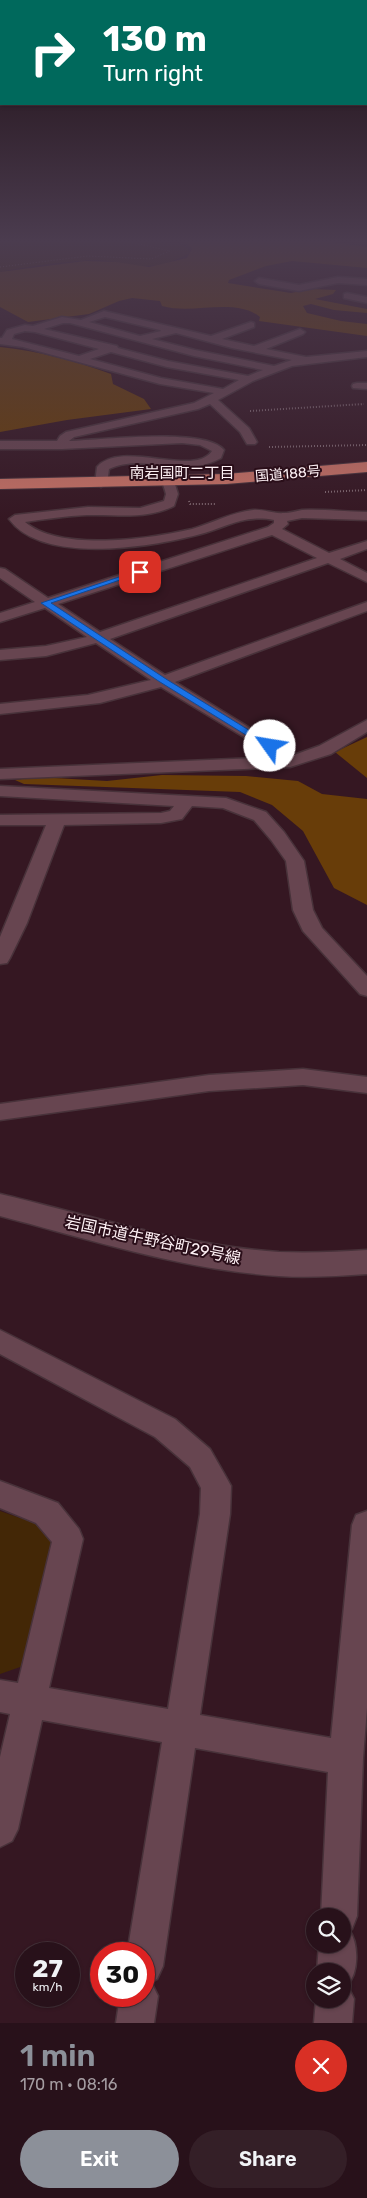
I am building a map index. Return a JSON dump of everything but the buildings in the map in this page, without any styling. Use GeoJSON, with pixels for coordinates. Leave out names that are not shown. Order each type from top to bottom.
{"type":"FeatureCollection","features":[{"type":"Feature","properties":{"kind":"highway","name":"国道188号"},"geometry":{"type":"LineString","coordinates":[[0,484],[226,480],[367,467]]}},
{"type":"Feature","properties":{"kind":"street"},"geometry":{"type":"LineString","coordinates":[[61,335],[167,364],[249,379]]}},
{"type":"Feature","properties":{"kind":"street"},"geometry":{"type":"LineString","coordinates":[[128,335],[194,353],[273,369]]}},
{"type":"Feature","properties":{"kind":"street"},"geometry":{"type":"LineString","coordinates":[[80,359],[154,335]]}},
{"type":"Feature","properties":{"kind":"street"},"geometry":{"type":"LineString","coordinates":[[198,335],[307,360]]}},
{"type":"Feature","properties":{"kind":"street"},"geometry":{"type":"LineString","coordinates":[[214,339],[224,335]]}},
{"type":"Feature","properties":{"kind":"street"},"geometry":{"type":"LineString","coordinates":[[257,349],[291,335]]}},
{"type":"Feature","properties":{"kind":"street"},"geometry":{"type":"LineString","coordinates":[[3,341],[183,386],[224,392]]}},
{"type":"Feature","properties":{"kind":"street"},"geometry":{"type":"LineString","coordinates":[[62,445],[64,438],[70,434],[184,410],[212,401],[224,392],[273,369],[307,360],[367,354]]}},
{"type":"Feature","properties":{"kind":"street"},"geometry":{"type":"LineString","coordinates":[[212,401],[225,402],[240,411]]}},
{"type":"Feature","properties":{"kind":"street"},"geometry":{"type":"LineString","coordinates":[[212,401],[245,430],[251,442]]}},
{"type":"Feature","properties":{"kind":"street"},"geometry":{"type":"LineString","coordinates":[[0,445],[62,445],[190,440],[210,444],[218,450],[217,455],[212,460],[199,463],[181,464],[128,461],[107,464],[102,467],[101,483]]}},
{"type":"Feature","properties":{"kind":"street"},"geometry":{"type":"LineString","coordinates":[[15,519],[71,512],[148,512],[161,509],[170,503],[172,494],[168,481]]}},
{"type":"Feature","properties":{"kind":"street"},"geometry":{"type":"LineString","coordinates":[[1,510],[9,513],[19,525],[52,540],[96,544],[178,535],[197,531],[238,516],[268,514],[280,517],[300,514],[367,516]]}},
{"type":"Feature","properties":{"kind":"street"},"geometry":{"type":"LineString","coordinates":[[0,618],[273,530],[281,524],[280,517]]}},
{"type":"Feature","properties":{"kind":"street"},"geometry":{"type":"LineString","coordinates":[[273,530],[367,578]]}},
{"type":"Feature","properties":{"kind":"street"},"geometry":{"type":"LineString","coordinates":[[0,655],[46,651],[99,638],[367,545]]}},
{"type":"Feature","properties":{"kind":"street"},"geometry":{"type":"LineString","coordinates":[[0,572],[163,681],[286,756],[290,762]]}},
{"type":"Feature","properties":{"kind":"street"},"geometry":{"type":"LineString","coordinates":[[0,709],[102,698],[163,681],[367,606]]}},
{"type":"Feature","properties":{"kind":"street"},"geometry":{"type":"LineString","coordinates":[[0,774],[290,762],[325,750],[367,725]]}},
{"type":"Feature","properties":{"kind":"street"},"geometry":{"type":"LineString","coordinates":[[0,791],[185,800],[226,804],[260,816],[278,836],[295,862],[303,910],[313,931],[367,989]]}},
{"type":"Feature","properties":{"kind":"street"},"geometry":{"type":"LineString","coordinates":[[0,820],[161,818],[176,815],[184,805],[185,800]]}},
{"type":"Feature","properties":{"kind":"street"},"geometry":{"type":"LineString","coordinates":[[0,958],[17,923],[57,819]]}},
{"type":"Feature","properties":{"kind":"street"},"geometry":{"type":"LineString","coordinates":[[0,1112],[228,1082],[304,1076],[367,1085]]}},
{"type":"Feature","properties":{"kind":"street","name":"岩国市道牛野谷町29号線"},"geometry":{"type":"LineString","coordinates":[[0,1205],[170,1247],[251,1261],[317,1266],[367,1262]]}},
{"type":"Feature","properties":{"kind":"street"},"geometry":{"type":"LineString","coordinates":[[0,1342],[165,1428],[200,1458],[216,1486],[215,1514],[148,1942]]}},
{"type":"Feature","properties":{"kind":"street"},"geometry":{"type":"LineString","coordinates":[[0,1494],[47,1513],[68,1539],[15,1699],[0,1829]]}},
{"type":"Feature","properties":{"kind":"street"},"geometry":{"type":"LineString","coordinates":[[339,1908],[346,1758],[363,1622],[367,1525]]}},
{"type":"Feature","properties":{"kind":"street"},"geometry":{"type":"LineString","coordinates":[[15,1699],[346,1758]]}},
{"type":"Feature","properties":{"kind":"street"},"geometry":{"type":"LineString","coordinates":[[135,2023],[137,2007]]}},
{"type":"Feature","properties":{"kind":"street"},"geometry":{"type":"LineString","coordinates":[[334,2023],[335,2008]]}},
{"type":"Feature","properties":{"kind":"path"},"geometry":{"type":"LineString","coordinates":[[240,411],[367,404]]}},
{"type":"Feature","properties":{"kind":"path"},"geometry":{"type":"LineString","coordinates":[[268,447],[367,445]]}},
{"type":"Feature","properties":{"kind":"shaded area"},"geometry":{"type":"Polygon","coordinates":[[[0,347],[56,357],[111,374],[113,384],[144,399],[151,409],[67,420],[0,432],[0,347]]]}},
{"type":"Feature","properties":{"kind":"shaded area"},"geometry":{"type":"Polygon","coordinates":[[[367,737],[367,778],[335,752],[367,737]]]}},
{"type":"Feature","properties":{"kind":"shaded area"},"geometry":{"type":"Polygon","coordinates":[[[162,775],[246,776],[298,781],[322,794],[367,799],[367,905],[334,888],[303,831],[272,805],[240,792],[24,784],[15,780],[37,777],[107,781],[162,775]]]}},
{"type":"Feature","properties":{"kind":"shaded area"},"geometry":{"type":"Polygon","coordinates":[[[0,1511],[43,1526],[52,1545],[23,1666],[0,1674],[0,1511]]]}},
{"type":"Feature","properties":{"kind":"district","name":"南岩国町二丁目"},"geometry":{"type":"Point","coordinates":[182,473]}},
{"type":"Feature","properties":{"kind":"route"},"geometry":{"type":"LineString","coordinates":[[140,572],[45,603],[163,681],[270,746]]}}]}
